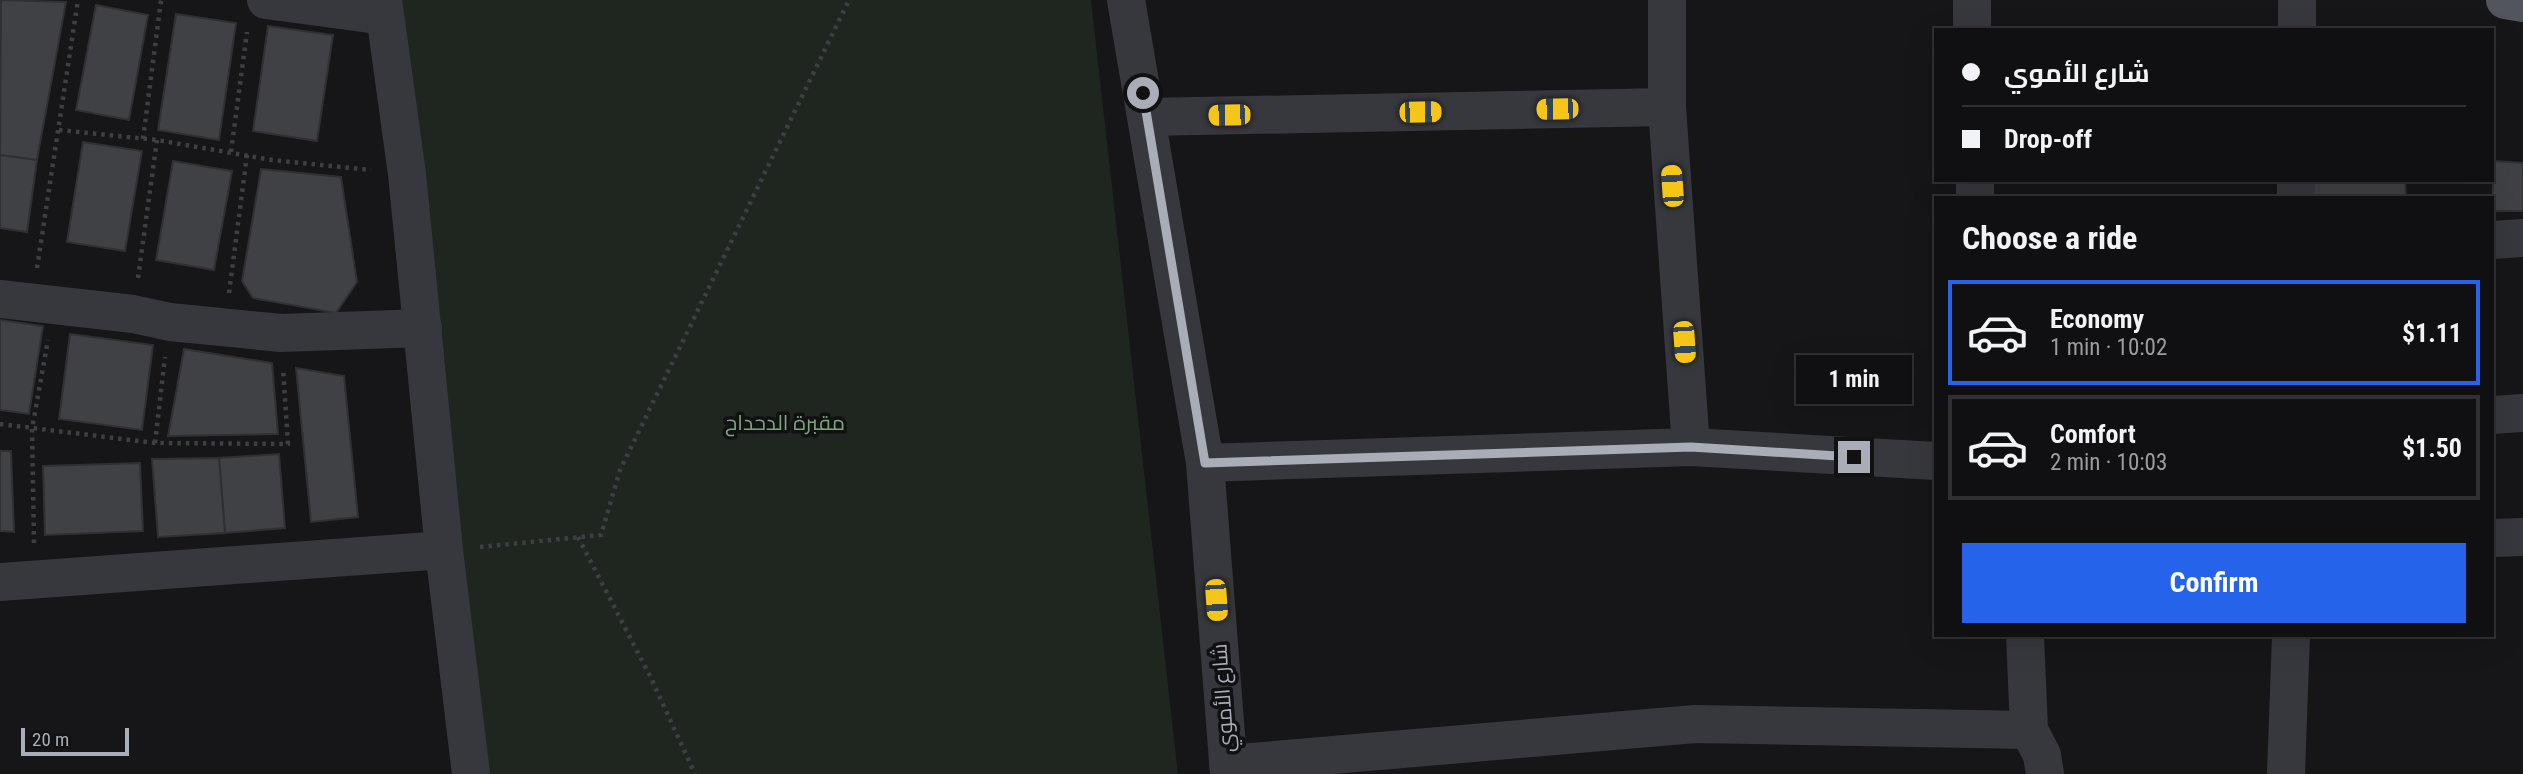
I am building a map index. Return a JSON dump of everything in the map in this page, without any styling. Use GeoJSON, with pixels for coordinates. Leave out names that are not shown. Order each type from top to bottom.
{"type":"FeatureCollection","features":[{"type":"Feature","properties":{"kind":"main road"},"geometry":{"type":"LineString","coordinates":[[2505,0],[2523,3]]}},
{"type":"Feature","properties":{"kind":"street","name":"شارع الأموي"},"geometry":{"type":"LineString","coordinates":[[1126,0],[1205,463],[1229,769]]}},
{"type":"Feature","properties":{"kind":"street"},"geometry":{"type":"LineString","coordinates":[[1667,0],[1667,107],[1691,447]]}},
{"type":"Feature","properties":{"kind":"street"},"geometry":{"type":"LineString","coordinates":[[1972,0],[1972,28]]}},
{"type":"Feature","properties":{"kind":"street"},"geometry":{"type":"LineString","coordinates":[[2297,0],[2297,28]]}},
{"type":"Feature","properties":{"kind":"street"},"geometry":{"type":"LineString","coordinates":[[256,14],[384,8],[408,174],[444,550],[471,774]]}},
{"type":"Feature","properties":{"kind":"street"},"geometry":{"type":"LineString","coordinates":[[1147,117],[1667,107]]}},
{"type":"Feature","properties":{"kind":"street"},"geometry":{"type":"LineString","coordinates":[[2494,240],[2523,238]]}},
{"type":"Feature","properties":{"kind":"street"},"geometry":{"type":"LineString","coordinates":[[28,303],[281,332],[423,328]]}},
{"type":"Feature","properties":{"kind":"street"},"geometry":{"type":"LineString","coordinates":[[2494,415],[2523,413]]}},
{"type":"Feature","properties":{"kind":"street"},"geometry":{"type":"LineString","coordinates":[[1205,463],[1691,447],[1934,461]]}},
{"type":"Feature","properties":{"kind":"street"},"geometry":{"type":"LineString","coordinates":[[2494,538],[2523,537]]}},
{"type":"Feature","properties":{"kind":"street"},"geometry":{"type":"LineString","coordinates":[[17,580],[444,550]]}},
{"type":"Feature","properties":{"kind":"street"},"geometry":{"type":"LineString","coordinates":[[2025,637],[2029,730],[2042,755],[2045,774]]}},
{"type":"Feature","properties":{"kind":"street"},"geometry":{"type":"LineString","coordinates":[[2286,774],[2291,637]]}},
{"type":"Feature","properties":{"kind":"street"},"geometry":{"type":"LineString","coordinates":[[1229,769],[1695,724],[2029,730]]}},
{"type":"Feature","properties":{"kind":"path"},"geometry":{"type":"LineString","coordinates":[[17,580],[32,429],[28,303],[59,130],[78,0]]}},
{"type":"Feature","properties":{"kind":"path"},"geometry":{"type":"LineString","coordinates":[[142,139],[161,0]]}},
{"type":"Feature","properties":{"kind":"path"},"geometry":{"type":"LineString","coordinates":[[444,550],[601,535],[620,471],[849,0]]}},
{"type":"Feature","properties":{"kind":"path"},"geometry":{"type":"LineString","coordinates":[[231,152],[256,14]]}},
{"type":"Feature","properties":{"kind":"path"},"geometry":{"type":"LineString","coordinates":[[59,130],[157,140],[247,155],[408,174]]}},
{"type":"Feature","properties":{"kind":"path"},"geometry":{"type":"LineString","coordinates":[[155,443],[152,318],[157,140]]}},
{"type":"Feature","properties":{"kind":"path"},"geometry":{"type":"LineString","coordinates":[[225,325],[247,155]]}},
{"type":"Feature","properties":{"kind":"path"},"geometry":{"type":"LineString","coordinates":[[0,424],[155,443],[288,444],[281,332]]}},
{"type":"Feature","properties":{"kind":"path"},"geometry":{"type":"LineString","coordinates":[[578,537],[650,676],[695,774]]}},
{"type":"Feature","properties":{"kind":"green space","name":"مقبرة الدحداح"},"geometry":{"type":"Polygon","coordinates":[[[383,0],[1091,0],[1178,774],[471,774],[383,0]]]}},
{"type":"Feature","properties":{"kind":"building"},"geometry":{"type":"Polygon","coordinates":[[[1,0],[66,2],[37,160],[0,155],[1,0]]]}},
{"type":"Feature","properties":{"kind":"building"},"geometry":{"type":"Polygon","coordinates":[[[96,5],[148,15],[129,120],[76,110],[96,5]]]}},
{"type":"Feature","properties":{"kind":"building"},"geometry":{"type":"Polygon","coordinates":[[[176,14],[236,23],[219,140],[158,130],[176,14]]]}},
{"type":"Feature","properties":{"kind":"building"},"geometry":{"type":"Polygon","coordinates":[[[268,26],[333,35],[317,141],[253,131],[268,26]]]}},
{"type":"Feature","properties":{"kind":"building"},"geometry":{"type":"Polygon","coordinates":[[[83,142],[142,151],[125,251],[67,242],[83,142]]]}},
{"type":"Feature","properties":{"kind":"building"},"geometry":{"type":"Polygon","coordinates":[[[0,155],[37,160],[27,232],[0,228],[0,155]]]}},
{"type":"Feature","properties":{"kind":"building"},"geometry":{"type":"Polygon","coordinates":[[[173,161],[232,171],[214,270],[156,260],[173,161]]]}},
{"type":"Feature","properties":{"kind":"building"},"geometry":{"type":"Polygon","coordinates":[[[2494,161],[2523,163],[2523,211],[2494,211],[2494,161]]]}},
{"type":"Feature","properties":{"kind":"building"},"geometry":{"type":"Polygon","coordinates":[[[261,169],[341,177],[357,282],[336,313],[253,298],[242,281],[261,169]]]}},
{"type":"Feature","properties":{"kind":"building"},"geometry":{"type":"Polygon","coordinates":[[[2312,182],[2405,182],[2406,196],[2311,196],[2312,182]]]}},
{"type":"Feature","properties":{"kind":"building"},"geometry":{"type":"Polygon","coordinates":[[[0,320],[43,326],[29,414],[0,410],[0,320]]]}},
{"type":"Feature","properties":{"kind":"building"},"geometry":{"type":"Polygon","coordinates":[[[70,334],[153,345],[142,430],[59,419],[70,334]]]}},
{"type":"Feature","properties":{"kind":"building"},"geometry":{"type":"Polygon","coordinates":[[[184,349],[272,363],[278,434],[168,436],[184,349]]]}},
{"type":"Feature","properties":{"kind":"building"},"geometry":{"type":"Polygon","coordinates":[[[296,368],[344,376],[358,517],[311,522],[296,368]]]}},
{"type":"Feature","properties":{"kind":"building"},"geometry":{"type":"Polygon","coordinates":[[[0,451],[11,451],[14,532],[0,531],[0,451]]]}},
{"type":"Feature","properties":{"kind":"building"},"geometry":{"type":"Polygon","coordinates":[[[279,454],[285,528],[225,533],[219,458],[279,454]]]}},
{"type":"Feature","properties":{"kind":"building"},"geometry":{"type":"Polygon","coordinates":[[[219,458],[225,533],[158,537],[152,459],[219,458]]]}},
{"type":"Feature","properties":{"kind":"building"},"geometry":{"type":"Polygon","coordinates":[[[140,463],[143,531],[45,535],[43,466],[140,463]]]}},
{"type":"Feature","properties":{"kind":"route"},"geometry":{"type":"LineString","coordinates":[[1143,93],[1205,463],[1691,447],[1854,457]]}}]}
